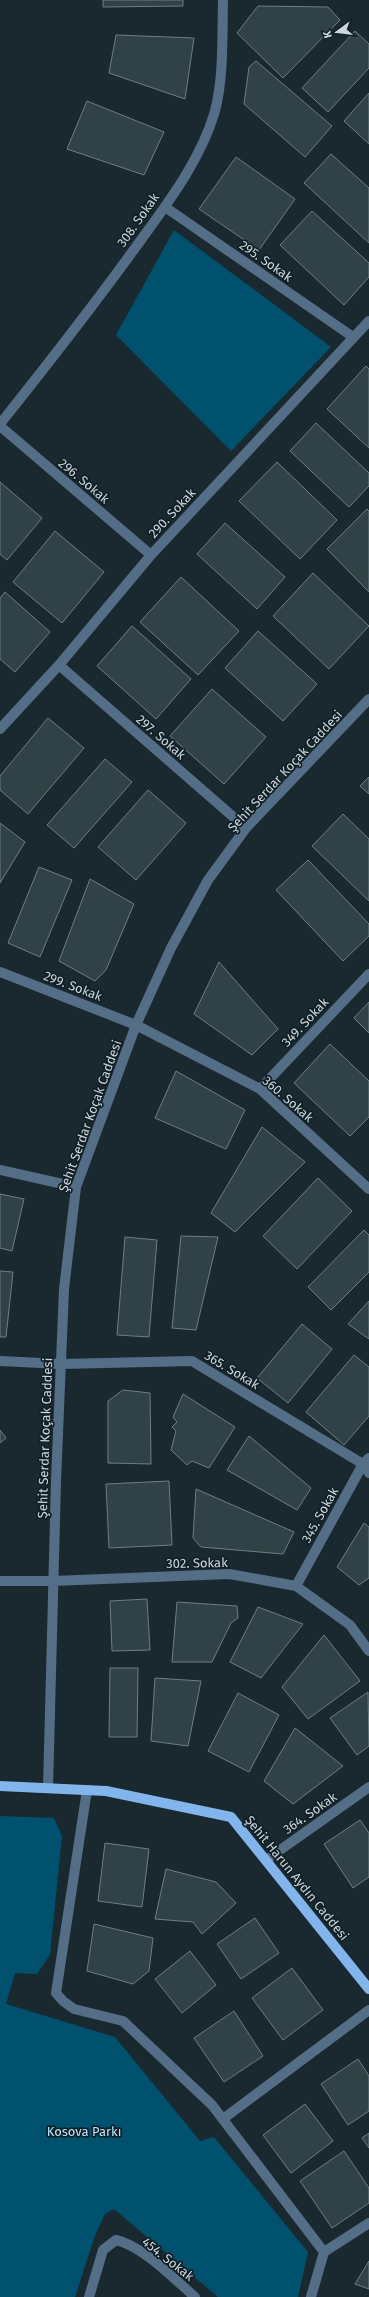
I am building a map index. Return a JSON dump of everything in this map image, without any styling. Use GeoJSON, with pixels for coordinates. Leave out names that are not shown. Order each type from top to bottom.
{"type":"FeatureCollection","features":[{"type":"Feature","properties":{"kind":"main road","name":"Şehit Harun Aydın Caddesi"},"geometry":{"type":"LineString","coordinates":[[0,1786],[106,1791],[231,1817],[369,1989]]}},
{"type":"Feature","properties":{"kind":"street","name":"308. Sokak"},"geometry":{"type":"LineString","coordinates":[[0,425],[60,349],[165,207],[196,156],[215,112],[221,72],[223,0]]}},
{"type":"Feature","properties":{"kind":"street","name":"295. Sokak"},"geometry":{"type":"LineString","coordinates":[[165,207],[353,337]]}},
{"type":"Feature","properties":{"kind":"street","name":"290. Sokak"},"geometry":{"type":"LineString","coordinates":[[0,729],[59,665],[151,555],[369,321]]}},
{"type":"Feature","properties":{"kind":"street","name":"296. Sokak"},"geometry":{"type":"LineString","coordinates":[[0,425],[151,555]]}},
{"type":"Feature","properties":{"kind":"street","name":"297. Sokak"},"geometry":{"type":"LineString","coordinates":[[59,665],[246,828]]}},
{"type":"Feature","properties":{"kind":"street","name":"Şehit Serdar Koçak Caddesi"},"geometry":{"type":"LineString","coordinates":[[48,1788],[53,1581],[64,1289],[76,1187],[136,1025],[192,908],[208,880],[246,828],[369,699]]}},
{"type":"Feature","properties":{"kind":"street","name":"299. Sokak"},"geometry":{"type":"LineString","coordinates":[[0,972],[136,1025]]}},
{"type":"Feature","properties":{"kind":"street","name":"349. Sokak"},"geometry":{"type":"LineString","coordinates":[[260,1089],[369,974]]}},
{"type":"Feature","properties":{"kind":"street","name":"360. Sokak"},"geometry":{"type":"LineString","coordinates":[[136,1025],[260,1089],[369,1189]]}},
{"type":"Feature","properties":{"kind":"street"},"geometry":{"type":"LineString","coordinates":[[0,1170],[76,1187]]}},
{"type":"Feature","properties":{"kind":"street","name":"365. Sokak"},"geometry":{"type":"LineString","coordinates":[[0,1361],[61,1364],[192,1361],[367,1465]]}},
{"type":"Feature","properties":{"kind":"street","name":"345. Sokak"},"geometry":{"type":"LineString","coordinates":[[296,1586],[367,1465]]}},
{"type":"Feature","properties":{"kind":"street","name":"302. Sokak"},"geometry":{"type":"LineString","coordinates":[[0,1580],[53,1581],[229,1574],[296,1586],[350,1625],[369,1651]]}},
{"type":"Feature","properties":{"kind":"street","name":"364. Sokak"},"geometry":{"type":"LineString","coordinates":[[266,1860],[369,1787]]}},
{"type":"Feature","properties":{"kind":"street"},"geometry":{"type":"LineString","coordinates":[[87,1790],[56,1993],[63,2001],[74,2009],[123,2021],[212,2105],[324,2252]]}},
{"type":"Feature","properties":{"kind":"street"},"geometry":{"type":"LineString","coordinates":[[223,2119],[369,2010]]}},
{"type":"Feature","properties":{"kind":"street"},"geometry":{"type":"LineString","coordinates":[[311,2297],[324,2252],[369,2223]]}},
{"type":"Feature","properties":{"kind":"street","name":"454. Sokak"},"geometry":{"type":"LineString","coordinates":[[89,2297],[103,2250],[116,2240],[124,2242],[139,2250],[196,2297]]}},
{"type":"Feature","properties":{"kind":"green space"},"geometry":{"type":"Polygon","coordinates":[[[174,230],[331,347],[231,451],[116,335],[174,230]]]}},
{"type":"Feature","properties":{"kind":"green space","name":"Kosova Parkı"},"geometry":{"type":"Polygon","coordinates":[[[0,1816],[54,1818],[62,1836],[50,1955],[37,1974],[15,1973],[6,2004],[115,2037],[200,2141],[214,2137],[308,2252],[298,2297],[218,2297],[114,2209],[105,2214],[95,2236],[75,2297],[0,2297],[0,1816]]]}},
{"type":"Feature","properties":{"kind":"building"},"geometry":{"type":"Polygon","coordinates":[[[103,0],[183,0],[183,6],[103,7],[103,0]]]}},
{"type":"Feature","properties":{"kind":"building"},"geometry":{"type":"Polygon","coordinates":[[[258,6],[328,7],[340,20],[283,78],[237,33],[258,6]]]}},
{"type":"Feature","properties":{"kind":"building"},"geometry":{"type":"Polygon","coordinates":[[[355,31],[369,44],[369,68],[328,112],[302,88],[355,31]]]}},
{"type":"Feature","properties":{"kind":"building"},"geometry":{"type":"Polygon","coordinates":[[[116,35],[194,38],[185,99],[109,73],[116,35]]]}},
{"type":"Feature","properties":{"kind":"building"},"geometry":{"type":"Polygon","coordinates":[[[256,61],[332,126],[305,157],[244,104],[249,67],[256,61]]]}},
{"type":"Feature","properties":{"kind":"building"},"geometry":{"type":"Polygon","coordinates":[[[369,93],[369,144],[344,121],[369,93]]]}},
{"type":"Feature","properties":{"kind":"building"},"geometry":{"type":"Polygon","coordinates":[[[87,101],[164,132],[144,175],[67,149],[87,101]]]}},
{"type":"Feature","properties":{"kind":"building"},"geometry":{"type":"Polygon","coordinates":[[[331,154],[369,188],[369,243],[304,183],[331,154]]]}},
{"type":"Feature","properties":{"kind":"building"},"geometry":{"type":"Polygon","coordinates":[[[236,157],[295,199],[259,250],[199,209],[236,157]]]}},
{"type":"Feature","properties":{"kind":"building"},"geometry":{"type":"Polygon","coordinates":[[[312,211],[369,263],[369,277],[344,305],[280,245],[312,211]]]}},
{"type":"Feature","properties":{"kind":"building"},"geometry":{"type":"Polygon","coordinates":[[[366,366],[369,369],[369,448],[327,409],[366,366]]]}},
{"type":"Feature","properties":{"kind":"building"},"geometry":{"type":"Polygon","coordinates":[[[316,423],[369,473],[369,486],[349,507],[290,451],[316,423]]]}},
{"type":"Feature","properties":{"kind":"building"},"geometry":{"type":"Polygon","coordinates":[[[277,462],[337,520],[300,559],[239,501],[277,462]]]}},
{"type":"Feature","properties":{"kind":"building"},"geometry":{"type":"Polygon","coordinates":[[[0,482],[42,518],[7,560],[0,554],[0,482]]]}},
{"type":"Feature","properties":{"kind":"building"},"geometry":{"type":"Polygon","coordinates":[[[367,509],[369,511],[369,592],[327,549],[367,509]]]}},
{"type":"Feature","properties":{"kind":"building"},"geometry":{"type":"Polygon","coordinates":[[[225,523],[285,577],[257,609],[197,554],[225,523]]]}},
{"type":"Feature","properties":{"kind":"building"},"geometry":{"type":"Polygon","coordinates":[[[55,531],[104,572],[62,623],[13,582],[55,531]]]}},
{"type":"Feature","properties":{"kind":"building"},"geometry":{"type":"Polygon","coordinates":[[[313,573],[369,626],[329,669],[273,616],[313,573]]]}},
{"type":"Feature","properties":{"kind":"building"},"geometry":{"type":"Polygon","coordinates":[[[181,577],[239,631],[198,675],[140,622],[181,577]]]}},
{"type":"Feature","properties":{"kind":"building"},"geometry":{"type":"Polygon","coordinates":[[[5,592],[50,632],[15,672],[0,659],[0,598],[5,592]]]}},
{"type":"Feature","properties":{"kind":"building"},"geometry":{"type":"Polygon","coordinates":[[[132,626],[191,679],[156,719],[97,666],[132,626]]]}},
{"type":"Feature","properties":{"kind":"building"},"geometry":{"type":"Polygon","coordinates":[[[258,631],[317,684],[283,721],[225,668],[258,631]]]}},
{"type":"Feature","properties":{"kind":"building"},"geometry":{"type":"Polygon","coordinates":[[[212,689],[266,737],[224,784],[170,736],[212,689]]]}},
{"type":"Feature","properties":{"kind":"building"},"geometry":{"type":"Polygon","coordinates":[[[48,718],[84,748],[28,814],[0,790],[0,776],[48,718]]]}},
{"type":"Feature","properties":{"kind":"building"},"geometry":{"type":"Polygon","coordinates":[[[105,759],[132,782],[74,848],[47,825],[105,759]]]}},
{"type":"Feature","properties":{"kind":"building"},"geometry":{"type":"Polygon","coordinates":[[[369,777],[369,794],[360,786],[369,777]]]}},
{"type":"Feature","properties":{"kind":"building"},"geometry":{"type":"Polygon","coordinates":[[[148,790],[186,823],[136,880],[98,847],[148,790]]]}},
{"type":"Feature","properties":{"kind":"building"},"geometry":{"type":"Polygon","coordinates":[[[343,814],[369,839],[369,901],[312,846],[343,814]]]}},
{"type":"Feature","properties":{"kind":"building"},"geometry":{"type":"Polygon","coordinates":[[[0,823],[25,842],[0,883],[0,823]]]}},
{"type":"Feature","properties":{"kind":"building"},"geometry":{"type":"Polygon","coordinates":[[[308,860],[369,924],[369,936],[343,961],[276,890],[308,860]]]}},
{"type":"Feature","properties":{"kind":"building"},"geometry":{"type":"Polygon","coordinates":[[[39,867],[72,880],[40,957],[8,943],[39,867]]]}},
{"type":"Feature","properties":{"kind":"building"},"geometry":{"type":"Polygon","coordinates":[[[90,879],[134,904],[106,970],[95,981],[59,961],[90,879]]]}},
{"type":"Feature","properties":{"kind":"building"},"geometry":{"type":"Polygon","coordinates":[[[219,962],[278,1029],[252,1055],[194,1014],[219,962]]]}},
{"type":"Feature","properties":{"kind":"building"},"geometry":{"type":"Polygon","coordinates":[[[369,1002],[369,1033],[354,1018],[369,1002]]]}},
{"type":"Feature","properties":{"kind":"building"},"geometry":{"type":"Polygon","coordinates":[[[330,1044],[369,1081],[369,1117],[350,1136],[294,1083],[330,1044]]]}},
{"type":"Feature","properties":{"kind":"building"},"geometry":{"type":"Polygon","coordinates":[[[176,1071],[245,1110],[226,1149],[155,1118],[176,1071]]]}},
{"type":"Feature","properties":{"kind":"building"},"geometry":{"type":"Polygon","coordinates":[[[262,1127],[305,1162],[235,1232],[211,1213],[262,1127]]]}},
{"type":"Feature","properties":{"kind":"building"},"geometry":{"type":"Polygon","coordinates":[[[318,1178],[352,1211],[297,1269],[263,1236],[318,1178]]]}},
{"type":"Feature","properties":{"kind":"building"},"geometry":{"type":"Polygon","coordinates":[[[0,1194],[24,1199],[12,1251],[0,1248],[0,1194]]]}},
{"type":"Feature","properties":{"kind":"building"},"geometry":{"type":"Polygon","coordinates":[[[364,1230],[369,1235],[369,1272],[331,1310],[308,1287],[364,1230]]]}},
{"type":"Feature","properties":{"kind":"building"},"geometry":{"type":"Polygon","coordinates":[[[181,1236],[218,1237],[196,1330],[172,1328],[181,1236]]]}},
{"type":"Feature","properties":{"kind":"building"},"geometry":{"type":"Polygon","coordinates":[[[125,1237],[157,1240],[149,1337],[117,1335],[125,1237]]]}},
{"type":"Feature","properties":{"kind":"building"},"geometry":{"type":"Polygon","coordinates":[[[0,1271],[13,1272],[6,1337],[0,1337],[0,1271]]]}},
{"type":"Feature","properties":{"kind":"building"},"geometry":{"type":"Polygon","coordinates":[[[369,1301],[369,1339],[348,1324],[369,1301]]]}},
{"type":"Feature","properties":{"kind":"building"},"geometry":{"type":"Polygon","coordinates":[[[302,1324],[332,1349],[288,1403],[257,1378],[302,1324]]]}},
{"type":"Feature","properties":{"kind":"building"},"geometry":{"type":"Polygon","coordinates":[[[354,1355],[369,1367],[369,1416],[344,1445],[306,1412],[354,1355]]]}},
{"type":"Feature","properties":{"kind":"building"},"geometry":{"type":"Polygon","coordinates":[[[123,1390],[150,1393],[151,1464],[108,1463],[108,1401],[123,1390]]]}},
{"type":"Feature","properties":{"kind":"building"},"geometry":{"type":"Polygon","coordinates":[[[183,1394],[235,1427],[209,1468],[192,1461],[187,1465],[171,1450],[176,1431],[172,1427],[177,1422],[173,1417],[183,1394]]]}},
{"type":"Feature","properties":{"kind":"building"},"geometry":{"type":"Polygon","coordinates":[[[0,1430],[6,1438],[0,1443],[0,1430]]]}},
{"type":"Feature","properties":{"kind":"building"},"geometry":{"type":"Polygon","coordinates":[[[249,1436],[311,1488],[297,1510],[227,1470],[249,1436]]]}},
{"type":"Feature","properties":{"kind":"building"},"geometry":{"type":"Polygon","coordinates":[[[169,1481],[172,1545],[109,1548],[106,1484],[169,1481]]]}},
{"type":"Feature","properties":{"kind":"building"},"geometry":{"type":"Polygon","coordinates":[[[196,1489],[294,1532],[283,1554],[201,1547],[193,1538],[196,1489]]]}},
{"type":"Feature","properties":{"kind":"building"},"geometry":{"type":"Polygon","coordinates":[[[364,1523],[369,1527],[369,1578],[359,1585],[337,1567],[364,1523]]]}},
{"type":"Feature","properties":{"kind":"building"},"geometry":{"type":"Polygon","coordinates":[[[147,1599],[150,1650],[112,1651],[110,1601],[147,1599]]]}},
{"type":"Feature","properties":{"kind":"building"},"geometry":{"type":"Polygon","coordinates":[[[177,1602],[237,1606],[238,1618],[231,1623],[212,1662],[172,1662],[177,1602]]]}},
{"type":"Feature","properties":{"kind":"building"},"geometry":{"type":"Polygon","coordinates":[[[258,1607],[303,1624],[261,1678],[230,1662],[258,1607]]]}},
{"type":"Feature","properties":{"kind":"building"},"geometry":{"type":"Polygon","coordinates":[[[324,1635],[360,1681],[308,1719],[282,1687],[324,1635]]]}},
{"type":"Feature","properties":{"kind":"building"},"geometry":{"type":"Polygon","coordinates":[[[110,1668],[138,1668],[137,1737],[109,1737],[110,1668]]]}},
{"type":"Feature","properties":{"kind":"building"},"geometry":{"type":"Polygon","coordinates":[[[155,1678],[201,1681],[188,1746],[151,1741],[155,1678]]]}},
{"type":"Feature","properties":{"kind":"building"},"geometry":{"type":"Polygon","coordinates":[[[368,1692],[369,1746],[357,1755],[330,1718],[368,1692]]]}},
{"type":"Feature","properties":{"kind":"building"},"geometry":{"type":"Polygon","coordinates":[[[238,1693],[279,1715],[249,1772],[208,1751],[238,1693]]]}},
{"type":"Feature","properties":{"kind":"building"},"geometry":{"type":"Polygon","coordinates":[[[295,1728],[343,1766],[293,1804],[264,1781],[295,1728]]]}},
{"type":"Feature","properties":{"kind":"building"},"geometry":{"type":"Polygon","coordinates":[[[360,1820],[369,1833],[369,1877],[353,1888],[324,1844],[360,1820]]]}},
{"type":"Feature","properties":{"kind":"building"},"geometry":{"type":"Polygon","coordinates":[[[105,1843],[149,1849],[142,1907],[98,1901],[105,1843]]]}},
{"type":"Feature","properties":{"kind":"building"},"geometry":{"type":"Polygon","coordinates":[[[166,1869],[216,1882],[236,1903],[202,1934],[193,1922],[155,1919],[166,1869]]]}},
{"type":"Feature","properties":{"kind":"building"},"geometry":{"type":"Polygon","coordinates":[[[255,1918],[279,1953],[241,1979],[217,1944],[255,1918]]]}},
{"type":"Feature","properties":{"kind":"building"},"geometry":{"type":"Polygon","coordinates":[[[94,1924],[153,1938],[149,1971],[133,1984],[87,1971],[94,1924]]]}},
{"type":"Feature","properties":{"kind":"building"},"geometry":{"type":"Polygon","coordinates":[[[190,1951],[216,1985],[182,2013],[155,1979],[190,1951]]]}},
{"type":"Feature","properties":{"kind":"building"},"geometry":{"type":"Polygon","coordinates":[[[292,1968],[323,2010],[283,2040],[252,1998],[292,1968]]]}},
{"type":"Feature","properties":{"kind":"building"},"geometry":{"type":"Polygon","coordinates":[[[234,2011],[263,2056],[224,2082],[194,2038],[234,2011]]]}},
{"type":"Feature","properties":{"kind":"building"},"geometry":{"type":"Polygon","coordinates":[[[358,2059],[369,2076],[369,2111],[348,2125],[321,2084],[358,2059]]]}},
{"type":"Feature","properties":{"kind":"building"},"geometry":{"type":"Polygon","coordinates":[[[305,2104],[333,2141],[291,2173],[263,2135],[305,2104]]]}},
{"type":"Feature","properties":{"kind":"building"},"geometry":{"type":"Polygon","coordinates":[[[369,2133],[369,2148],[362,2138],[369,2133]]]}},
{"type":"Feature","properties":{"kind":"building"},"geometry":{"type":"Polygon","coordinates":[[[344,2151],[369,2188],[369,2203],[332,2228],[300,2181],[344,2151]]]}},
{"type":"Feature","properties":{"kind":"building"},"geometry":{"type":"Polygon","coordinates":[[[369,2261],[369,2289],[355,2284],[369,2261]]]}}]}
